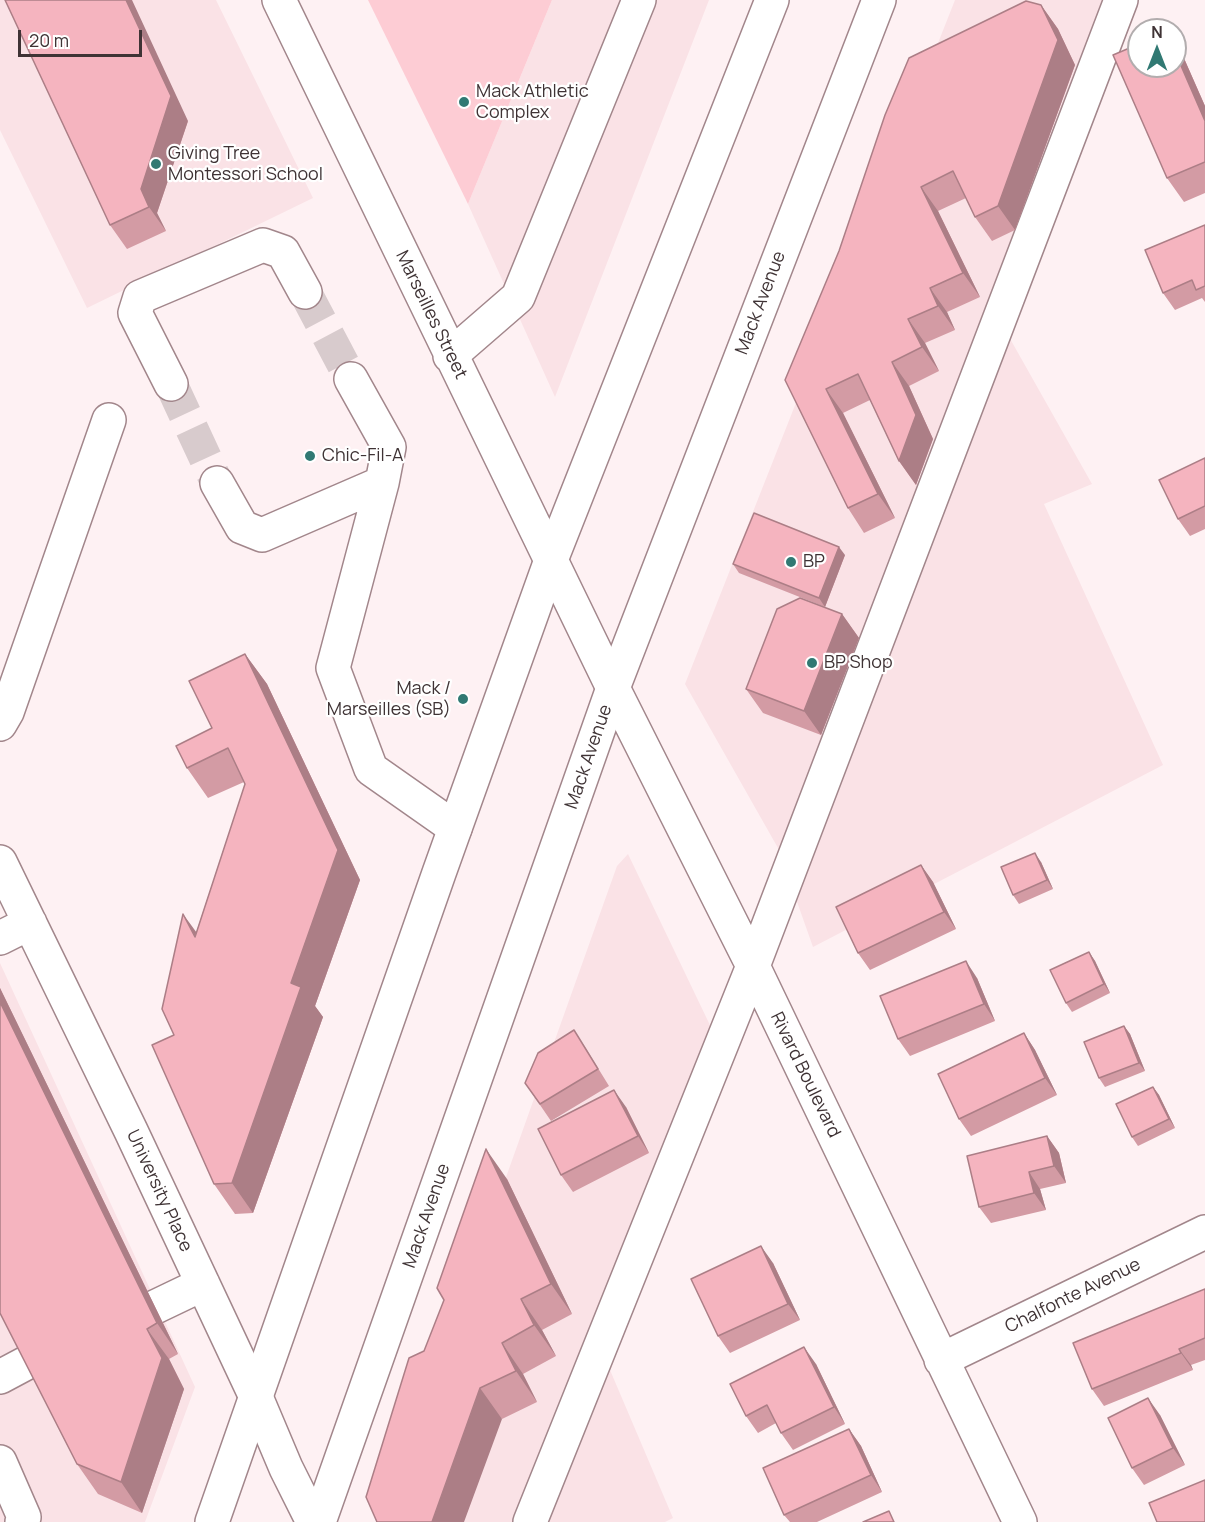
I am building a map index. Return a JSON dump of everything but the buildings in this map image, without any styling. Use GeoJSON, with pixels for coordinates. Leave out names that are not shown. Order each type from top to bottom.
{"type":"FeatureCollection","features":[{"type":"Feature","properties":{"kind":"main road","name":"Marseilles Street"},"geometry":{"type":"LineString","coordinates":[[279,0],[585,630]]}},
{"type":"Feature","properties":{"kind":"main road"},"geometry":{"type":"LineString","coordinates":[[450,356],[518,297],[639,0]]}},
{"type":"Feature","properties":{"kind":"main road"},"geometry":{"type":"LineString","coordinates":[[212,1522],[454,828],[552,560],[772,0]]}},
{"type":"Feature","properties":{"kind":"main road","name":"Mack Avenue"},"geometry":{"type":"LineString","coordinates":[[319,1522],[613,688],[879,0]]}},
{"type":"Feature","properties":{"kind":"main road"},"geometry":{"type":"LineString","coordinates":[[530,1522],[753,966],[1121,0]]}},
{"type":"Feature","properties":{"kind":"main road"},"geometry":{"type":"LineString","coordinates":[[171,384],[135,313],[140,297],[263,245],[283,252],[305,292]]}},
{"type":"Feature","properties":{"kind":"main road"},"geometry":{"type":"LineString","coordinates":[[351,379],[389,447],[382,483],[333,668],[371,769],[454,828]]}},
{"type":"Feature","properties":{"kind":"main road"},"geometry":{"type":"LineString","coordinates":[[0,724],[7,712],[109,420]]}},
{"type":"Feature","properties":{"kind":"main road"},"geometry":{"type":"LineString","coordinates":[[217,483],[242,527],[262,535],[382,483]]}},
{"type":"Feature","properties":{"kind":"main road","name":"Rivard Boulevard"},"geometry":{"type":"LineString","coordinates":[[585,630],[753,966],[1020,1522]]}},
{"type":"Feature","properties":{"kind":"main road","name":"University Place"},"geometry":{"type":"LineString","coordinates":[[0,862],[203,1284],[256,1397],[286,1468],[313,1522]]}},
{"type":"Feature","properties":{"kind":"main road"},"geometry":{"type":"LineString","coordinates":[[0,938],[30,923]]}},
{"type":"Feature","properties":{"kind":"main road","name":"Chalfonte Avenue"},"geometry":{"type":"LineString","coordinates":[[941,1360],[1205,1232]]}},
{"type":"Feature","properties":{"kind":"main road"},"geometry":{"type":"LineString","coordinates":[[155,1306],[203,1284]]}},
{"type":"Feature","properties":{"kind":"main road"},"geometry":{"type":"LineString","coordinates":[[0,1377],[30,1360]]}},
{"type":"Feature","properties":{"kind":"main road"},"geometry":{"type":"LineString","coordinates":[[0,1462],[23,1520]]}},
{"type":"Feature","properties":{"kind":"shaded area","name":"Giving Tree Montessori School"},"geometry":{"type":"Polygon","coordinates":[[[0,0],[216,0],[313,198],[87,308],[0,130],[0,0]]]}},
{"type":"Feature","properties":{"kind":"shaded area","name":"Mack Athletic Complex"},"geometry":{"type":"Polygon","coordinates":[[[368,0],[552,0],[468,204],[368,0]]]}},
{"type":"Feature","properties":{"kind":"shaded area"},"geometry":{"type":"Polygon","coordinates":[[[552,0],[709,0],[555,397],[468,204],[552,0]]]}},
{"type":"Feature","properties":{"kind":"shaded area"},"geometry":{"type":"Polygon","coordinates":[[[955,0],[1104,0],[991,305],[1092,484],[1044,504],[1163,765],[813,947],[778,848],[685,684],[955,0]]]}},
{"type":"Feature","properties":{"kind":"shaded area"},"geometry":{"type":"Polygon","coordinates":[[[628,854],[730,1067],[610,1370],[673,1518],[665,1522],[383,1522],[617,866],[628,854]]]}},
{"type":"Feature","properties":{"kind":"shaded area"},"geometry":{"type":"Polygon","coordinates":[[[0,963],[195,1387],[145,1522],[0,1522],[0,963]]]}},
{"type":"Feature","properties":{"kind":"tunnel"},"geometry":{"type":"LineString","coordinates":[[305,292],[351,379]]}},
{"type":"Feature","properties":{"kind":"tunnel"},"geometry":{"type":"LineString","coordinates":[[171,384],[217,483]]}},
{"type":"Feature","properties":{"kind":"place","name":"Mack Athletic Complex"},"geometry":{"type":"Point","coordinates":[464,102]}},
{"type":"Feature","properties":{"kind":"place","name":"Giving Tree Montessori School"},"geometry":{"type":"Point","coordinates":[156,164]}},
{"type":"Feature","properties":{"kind":"place","name":"Chic-Fil-A"},"geometry":{"type":"Point","coordinates":[310,456]}},
{"type":"Feature","properties":{"kind":"place","name":"BP"},"geometry":{"type":"Point","coordinates":[791,562]}},
{"type":"Feature","properties":{"kind":"place","name":"BP Shop"},"geometry":{"type":"Point","coordinates":[812,663]}},
{"type":"Feature","properties":{"kind":"place","name":"Mack / Marseilles (SB)"},"geometry":{"type":"Point","coordinates":[463,699]}}]}
